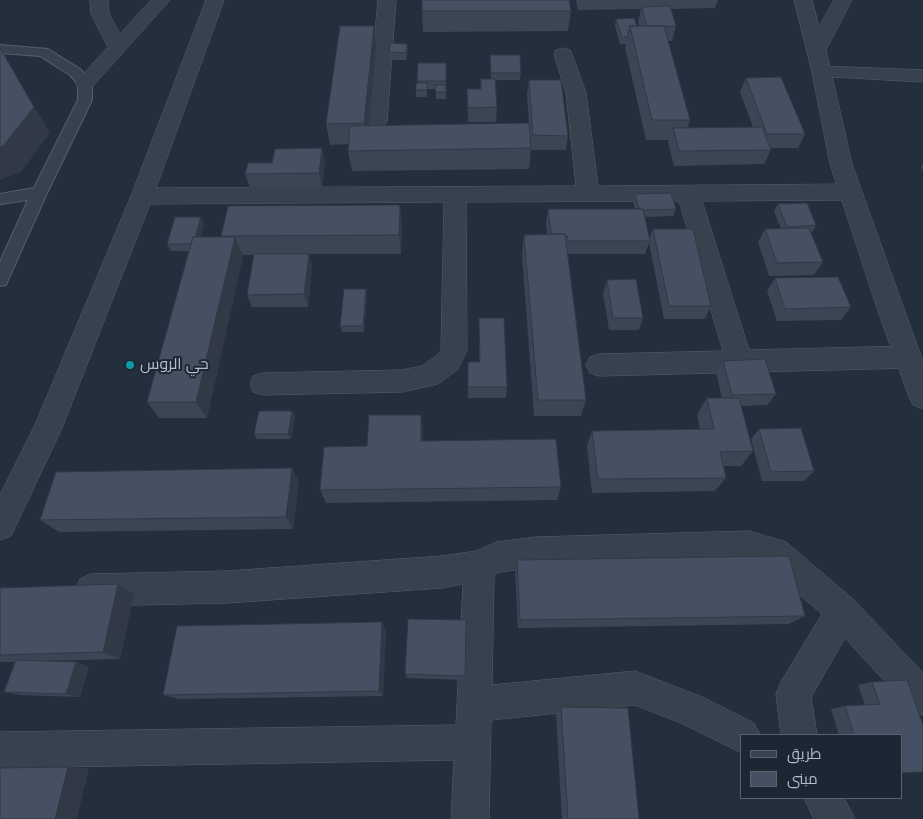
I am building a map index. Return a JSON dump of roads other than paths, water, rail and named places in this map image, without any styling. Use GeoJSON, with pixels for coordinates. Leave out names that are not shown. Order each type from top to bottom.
{"type":"FeatureCollection","features":[{"type":"Feature","properties":{"kind":"street"},"geometry":{"type":"LineString","coordinates":[[99,0],[100,14],[118,48]]}},
{"type":"Feature","properties":{"kind":"street"},"geometry":{"type":"LineString","coordinates":[[85,83],[161,0]]}},
{"type":"Feature","properties":{"kind":"street"},"geometry":{"type":"LineString","coordinates":[[0,526],[48,428],[142,196],[215,0]]}},
{"type":"Feature","properties":{"kind":"street"},"geometry":{"type":"LineString","coordinates":[[377,121],[388,0]]}},
{"type":"Feature","properties":{"kind":"street"},"geometry":{"type":"LineString","coordinates":[[803,0],[822,72],[842,164],[923,397]]}},
{"type":"Feature","properties":{"kind":"street"},"geometry":{"type":"LineString","coordinates":[[816,50],[843,0]]}},
{"type":"Feature","properties":{"kind":"street"},"geometry":{"type":"LineString","coordinates":[[563,54],[576,93],[588,194]]}},
{"type":"Feature","properties":{"kind":"street"},"geometry":{"type":"LineString","coordinates":[[822,72],[923,76]]}},
{"type":"Feature","properties":{"kind":"street"},"geometry":{"type":"LineString","coordinates":[[142,196],[851,192]]}},
{"type":"Feature","properties":{"kind":"street"},"geometry":{"type":"LineString","coordinates":[[688,193],[739,361]]}},
{"type":"Feature","properties":{"kind":"street"},"geometry":{"type":"LineString","coordinates":[[263,384],[402,381],[429,376],[448,362],[454,350],[455,195]]}},
{"type":"Feature","properties":{"kind":"street"},"geometry":{"type":"LineString","coordinates":[[599,365],[909,357]]}},
{"type":"Feature","properties":{"kind":"street"},"geometry":{"type":"LineString","coordinates":[[60,590],[226,587],[442,572],[479,566],[497,557],[536,552],[749,546],[774,553],[844,611],[923,698]]}},
{"type":"Feature","properties":{"kind":"street"},"geometry":{"type":"LineString","coordinates":[[470,819],[479,566]]}},
{"type":"Feature","properties":{"kind":"street"},"geometry":{"type":"LineString","coordinates":[[799,734],[794,694],[844,611]]}},
{"type":"Feature","properties":{"kind":"street"},"geometry":{"type":"LineString","coordinates":[[474,704],[635,688],[690,709],[740,734]]}},
{"type":"Feature","properties":{"kind":"street"},"geometry":{"type":"LineString","coordinates":[[0,750],[473,742]]}},
{"type":"Feature","properties":{"kind":"street"},"geometry":{"type":"LineString","coordinates":[[823,799],[836,819]]}},
{"type":"Feature","properties":{"kind":"lane"},"geometry":{"type":"LineString","coordinates":[[0,49],[44,52],[75,72],[85,83],[85,100],[0,280]]}},
{"type":"Feature","properties":{"kind":"lane"},"geometry":{"type":"LineString","coordinates":[[0,199],[39,194]]}},
{"type":"Feature","properties":{"kind":"place","name":"حي الروس"},"geometry":{"type":"Point","coordinates":[130,365]}}]}
